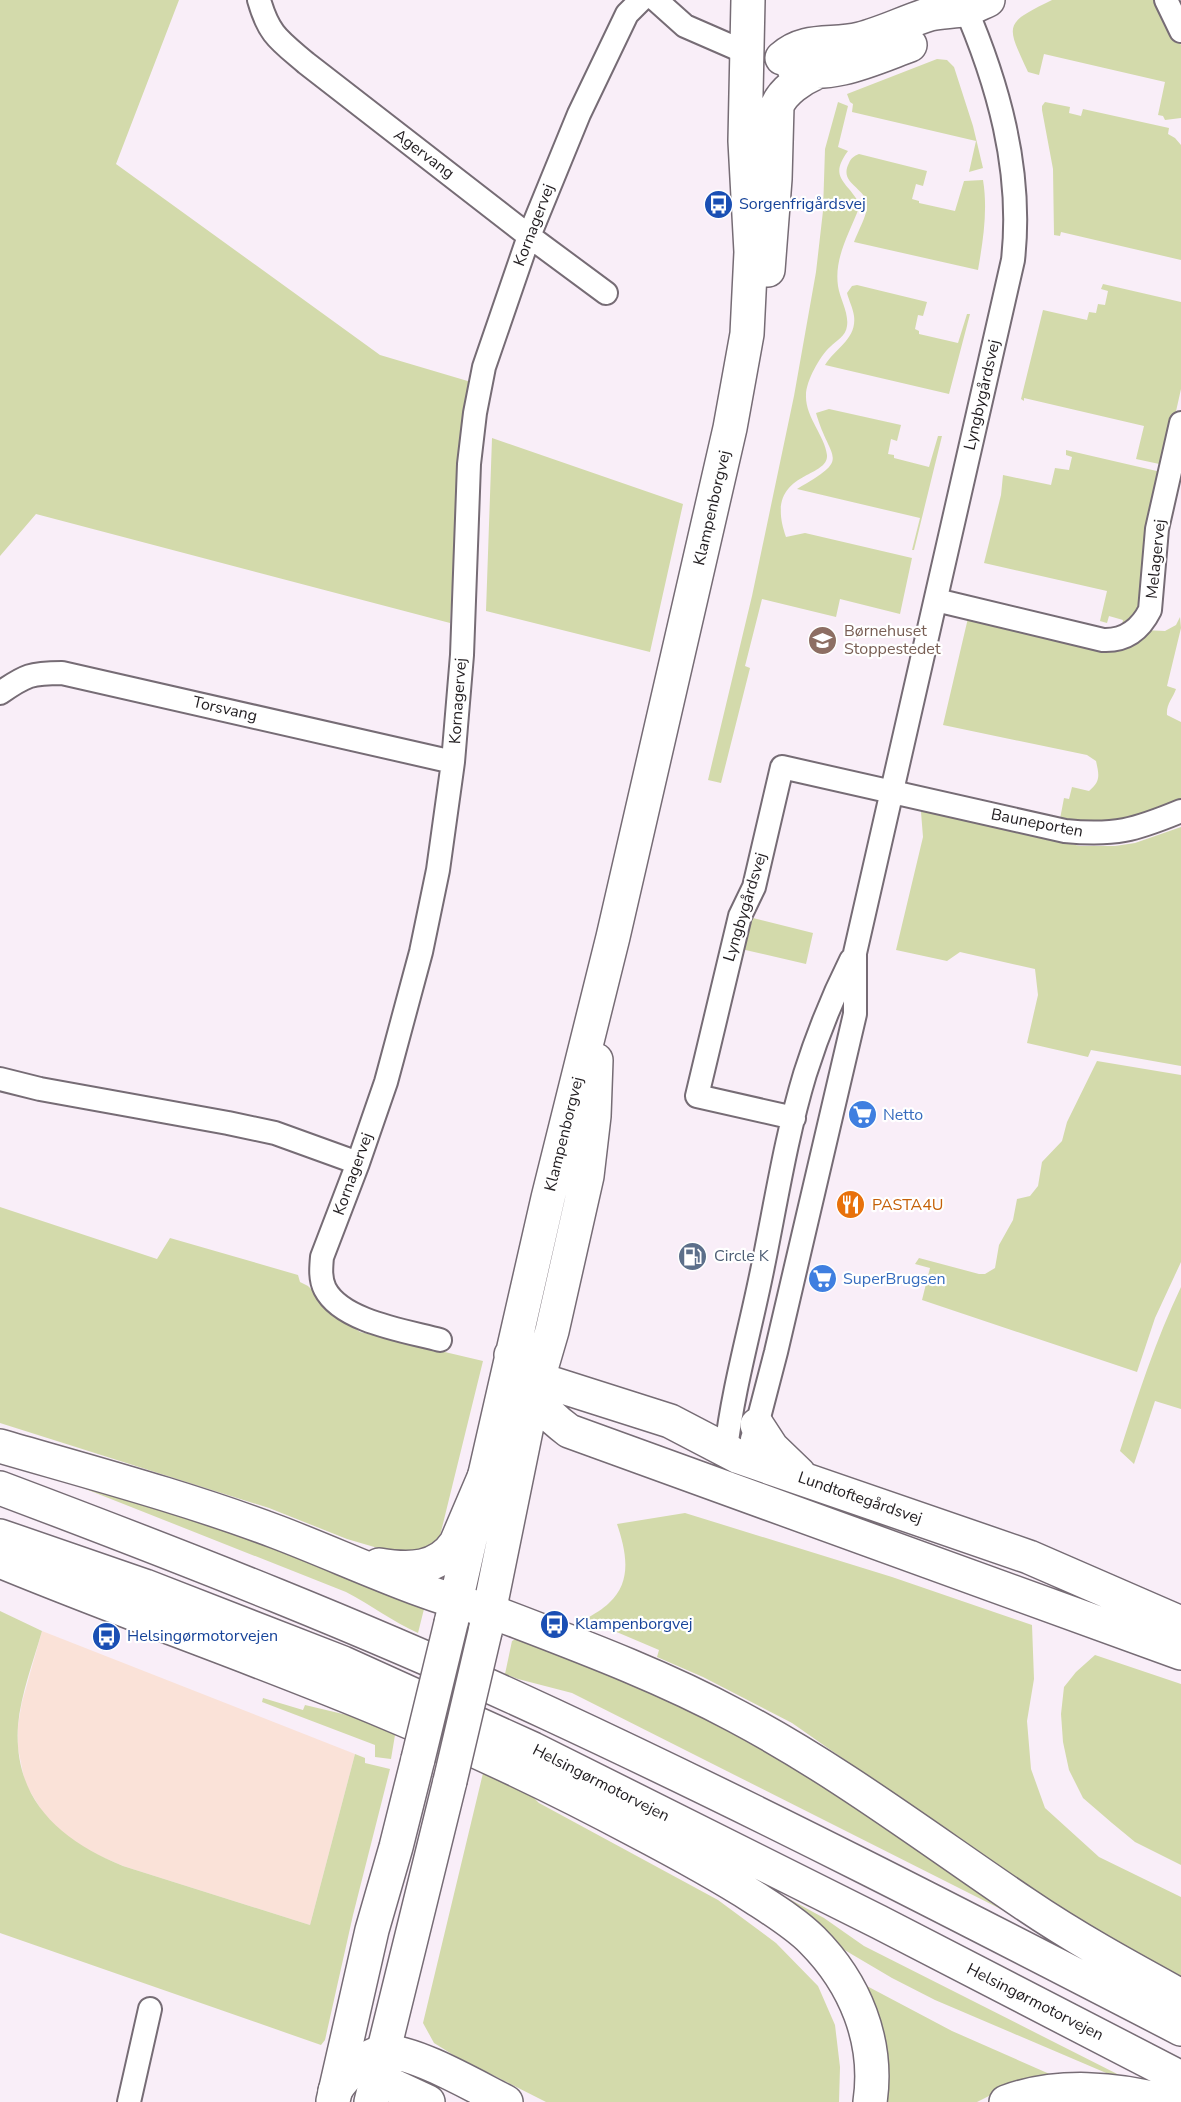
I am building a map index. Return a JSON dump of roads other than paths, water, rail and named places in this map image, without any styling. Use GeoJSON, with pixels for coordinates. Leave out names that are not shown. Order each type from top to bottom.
{"type":"FeatureCollection","features":[{"type":"Feature","properties":{"kind":"main road","name":"Klampenborgvej"},"geometry":{"type":"LineString","coordinates":[[373,2074],[466,1712],[470,1621],[485,1475],[522,1381],[552,1331],[587,1176],[594,1116],[596,1007],[730,428],[747,334],[751,252],[745,141],[748,0]]}},
{"type":"Feature","properties":{"kind":"main road"},"geometry":{"type":"LineString","coordinates":[[782,58],[794,49],[813,43],[849,41],[972,3]]}},
{"type":"Feature","properties":{"kind":"main road"},"geometry":{"type":"LineString","coordinates":[[747,334],[764,285],[771,256],[777,106],[782,98],[803,79],[815,73],[862,63],[937,34],[972,3]]}},
{"type":"Feature","properties":{"kind":"main road"},"geometry":{"type":"LineString","coordinates":[[747,53],[782,58],[789,65],[815,73]]}},
{"type":"Feature","properties":{"kind":"main road","name":"Klampenborgvej"},"geometry":{"type":"LineString","coordinates":[[334,2097],[372,1930],[418,1759],[507,1525],[522,1381]]}},
{"type":"Feature","properties":{"kind":"main road"},"geometry":{"type":"LineString","coordinates":[[522,1381],[554,1419],[569,1431],[1181,1653]]}},
{"type":"Feature","properties":{"kind":"main road","name":"Lundtoftegårdsvej"},"geometry":{"type":"LineString","coordinates":[[522,1381],[670,1421],[731,1456],[805,1479],[1029,1557],[1091,1572],[1181,1623]]}},
{"type":"Feature","properties":{"kind":"main road"},"geometry":{"type":"LineString","coordinates":[[757,1425],[772,1448],[805,1479]]}},
{"type":"Feature","properties":{"kind":"main road"},"geometry":{"type":"LineString","coordinates":[[507,1525],[540,1444],[549,1437],[569,1431]]}},
{"type":"Feature","properties":{"kind":"main road"},"geometry":{"type":"LineString","coordinates":[[606,1445],[642,1441],[715,1462],[731,1456],[732,1478],[740,1493]]}},
{"type":"Feature","properties":{"kind":"main road"},"geometry":{"type":"LineString","coordinates":[[0,1446],[188,1501],[344,1558],[401,1583],[470,1621],[639,1670],[737,1716],[849,1783],[1082,1941],[1181,1996]]}},
{"type":"Feature","properties":{"kind":"main road"},"geometry":{"type":"LineString","coordinates":[[344,1558],[401,1568],[435,1563],[450,1553],[456,1543],[485,1475]]}},
{"type":"Feature","properties":{"kind":"main road"},"geometry":{"type":"LineString","coordinates":[[0,1488],[162,1549],[354,1627],[549,1713],[868,1868],[1181,2029]]}},
{"type":"Feature","properties":{"kind":"main road","name":"Helsingørmotorvejen"},"geometry":{"type":"LineString","coordinates":[[0,1536],[146,1586],[343,1663],[533,1749],[890,1928],[1181,2078]]}},
{"type":"Feature","properties":{"kind":"main road"},"geometry":{"type":"LineString","coordinates":[[903,1552],[965,1556],[1060,1587],[1072,1587],[1091,1572],[1181,1603]]}},
{"type":"Feature","properties":{"kind":"main road"},"geometry":{"type":"LineString","coordinates":[[0,1561],[386,1712],[498,1761],[671,1848],[745,1892],[813,1941],[850,1988],[867,2030],[871,2071],[870,2102]]}},
{"type":"Feature","properties":{"kind":"main road"},"geometry":{"type":"LineString","coordinates":[[373,2074],[362,2046],[394,1899],[396,1847]]}},
{"type":"Feature","properties":{"kind":"main road"},"geometry":{"type":"LineString","coordinates":[[373,2074],[399,2053],[418,2059],[506,2102]]}},
{"type":"Feature","properties":{"kind":"main road"},"geometry":{"type":"LineString","coordinates":[[334,2097],[347,2074],[373,2074],[428,2102]]}},
{"type":"Feature","properties":{"kind":"main road"},"geometry":{"type":"LineString","coordinates":[[1006,2102],[1025,2095],[1072,2089],[1134,2093],[1168,2102]]}},
{"type":"Feature","properties":{"kind":"street","name":"Agervang"},"geometry":{"type":"LineString","coordinates":[[259,0],[264,18],[275,37],[368,112],[606,293]]}},
{"type":"Feature","properties":{"kind":"street","name":"Kornagervej"},"geometry":{"type":"LineString","coordinates":[[440,1340],[360,1319],[326,1290],[321,1274],[322,1257],[386,1082],[424,941],[438,870],[453,762],[462,655],[469,464],[475,413],[484,367],[529,236],[579,114],[627,14],[640,0]]}},
{"type":"Feature","properties":{"kind":"street"},"geometry":{"type":"LineString","coordinates":[[656,0],[685,26],[747,53]]}},
{"type":"Feature","properties":{"kind":"street"},"geometry":{"type":"LineString","coordinates":[[1166,0],[1181,31]]}},
{"type":"Feature","properties":{"kind":"street","name":"Lyngbygårdsvej"},"geometry":{"type":"LineString","coordinates":[[731,1456],[733,1403],[794,1118],[805,1074],[831,1005],[855,953],[1013,260],[1016,201],[1012,170],[1001,106],[972,3]]}},
{"type":"Feature","properties":{"kind":"street","name":"Melagervej"},"geometry":{"type":"LineString","coordinates":[[936,600],[1103,640],[1118,639],[1134,631],[1150,610],[1157,529],[1181,423]]}},
{"type":"Feature","properties":{"kind":"street","name":"Torsvang"},"geometry":{"type":"LineString","coordinates":[[0,693],[18,680],[37,673],[62,673],[453,762]]}},
{"type":"Feature","properties":{"kind":"street","name":"Lyngbygårdsvej"},"geometry":{"type":"LineString","coordinates":[[794,1118],[697,1096],[740,916],[754,887],[782,767],[892,791]]}},
{"type":"Feature","properties":{"kind":"street","name":"Bauneporten"},"geometry":{"type":"LineString","coordinates":[[892,791],[1048,828],[1082,833],[1129,831],[1181,811]]}},
{"type":"Feature","properties":{"kind":"street","name":"Lyngbygårdsvej"},"geometry":{"type":"LineString","coordinates":[[731,1456],[751,1440],[776,1352],[855,1014],[855,953]]}},
{"type":"Feature","properties":{"kind":"street"},"geometry":{"type":"LineString","coordinates":[[0,1079],[40,1089],[275,1133],[358,1163]]}},
{"type":"Feature","properties":{"kind":"street"},"geometry":{"type":"LineString","coordinates":[[129,2102],[150,2009]]}},
{"type":"Feature","properties":{"kind":"place","name":"Sorgenfrigårdsvej"},"geometry":{"type":"Point","coordinates":[718,204]}},
{"type":"Feature","properties":{"kind":"place","name":"Børnehuset Stoppestedet"},"geometry":{"type":"Point","coordinates":[823,640]}},
{"type":"Feature","properties":{"kind":"place","name":"Netto"},"geometry":{"type":"Point","coordinates":[862,1115]}},
{"type":"Feature","properties":{"kind":"place","name":"PASTA4U"},"geometry":{"type":"Point","coordinates":[851,1205]}},
{"type":"Feature","properties":{"kind":"place","name":"Circle K"},"geometry":{"type":"Point","coordinates":[693,1256]}},
{"type":"Feature","properties":{"kind":"place","name":"SuperBrugsen"},"geometry":{"type":"Point","coordinates":[822,1279]}},
{"type":"Feature","properties":{"kind":"place","name":"Klampenborgvej"},"geometry":{"type":"Point","coordinates":[554,1624]}},
{"type":"Feature","properties":{"kind":"place","name":"Helsingørmotorvejen"},"geometry":{"type":"Point","coordinates":[106,1636]}}]}
